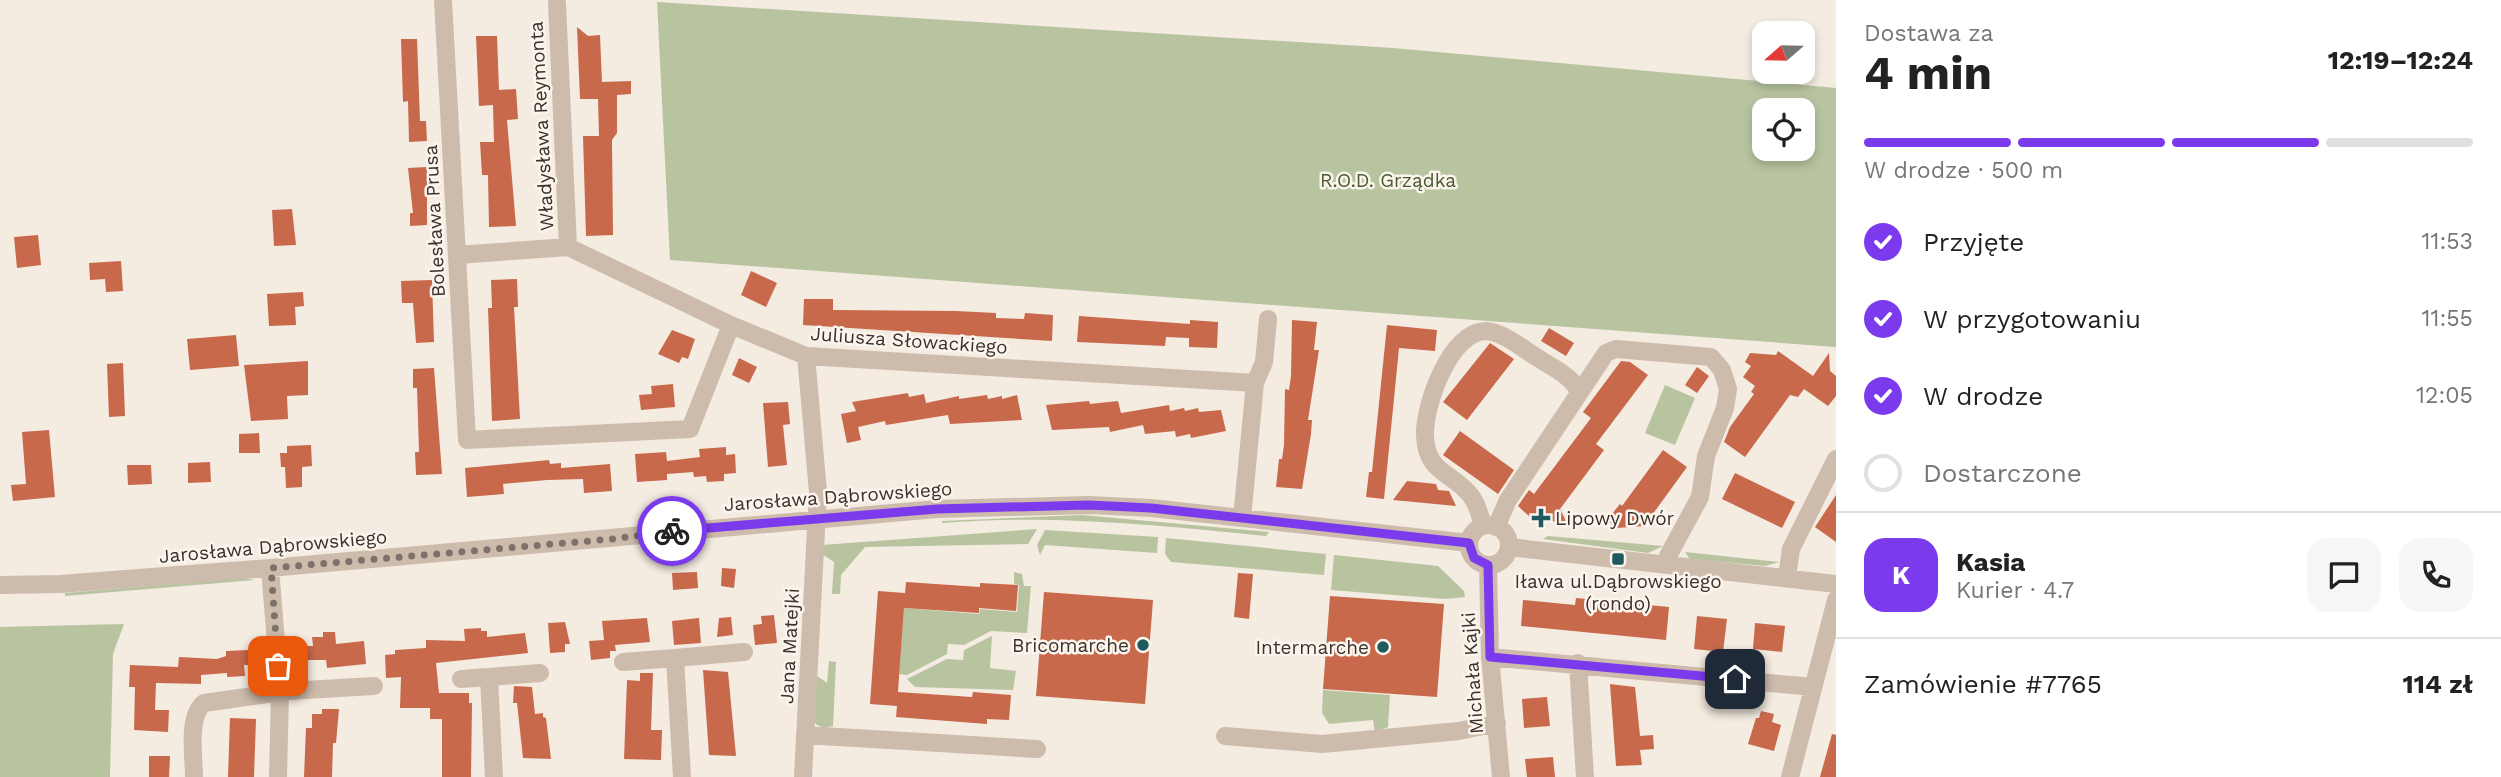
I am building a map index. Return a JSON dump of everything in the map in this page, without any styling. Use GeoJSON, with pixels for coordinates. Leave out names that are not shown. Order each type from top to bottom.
{"type":"FeatureCollection","features":[{"type":"Feature","properties":{"kind":"street","name":"Bolesława Prusa"},"geometry":{"type":"LineString","coordinates":[[443,0],[467,440],[690,429],[732,325]]}},
{"type":"Feature","properties":{"kind":"street","name":"Władysława Reymonta"},"geometry":{"type":"LineString","coordinates":[[557,3],[568,247]]}},
{"type":"Feature","properties":{"kind":"street","name":"Juliusza Słowackiego"},"geometry":{"type":"LineString","coordinates":[[457,255],[568,247],[732,325],[806,356],[1255,383]]}},
{"type":"Feature","properties":{"kind":"street"},"geometry":{"type":"LineString","coordinates":[[1242,518],[1255,383],[1264,362],[1268,319]]}},
{"type":"Feature","properties":{"kind":"street"},"geometry":{"type":"LineString","coordinates":[[1579,391],[1567,376],[1506,338],[1487,331],[1466,338],[1433,388],[1428,405],[1426,448],[1441,473],[1473,498],[1490,527],[1506,535],[1509,547],[1502,561],[1488,565],[1474,558],[1469,543],[1476,530],[1490,527],[1579,391],[1606,353],[1616,349],[1711,357],[1722,370],[1728,389],[1726,408],[1706,456],[1700,497],[1667,564]]}},
{"type":"Feature","properties":{"kind":"street","name":"Jana Matejki"},"geometry":{"type":"LineString","coordinates":[[803,777],[818,492],[806,356]]}},
{"type":"Feature","properties":{"kind":"street"},"geometry":{"type":"LineString","coordinates":[[1787,577],[1791,549],[1836,458]]}},
{"type":"Feature","properties":{"kind":"street","name":"Jarosława Dąbrowskiego"},"geometry":{"type":"LineString","coordinates":[[0,585],[60,584],[271,568],[937,509],[1089,505],[1242,518],[1469,543]]}},
{"type":"Feature","properties":{"kind":"street"},"geometry":{"type":"LineString","coordinates":[[1509,547],[1836,584]]}},
{"type":"Feature","properties":{"kind":"street","name":"Michała Kajki"},"geometry":{"type":"LineString","coordinates":[[1488,565],[1490,657],[1501,777]]}},
{"type":"Feature","properties":{"kind":"street"},"geometry":{"type":"LineString","coordinates":[[271,568],[279,693],[278,777]]}},
{"type":"Feature","properties":{"kind":"street"},"geometry":{"type":"LineString","coordinates":[[1790,777],[1836,600]]}},
{"type":"Feature","properties":{"kind":"street"},"geometry":{"type":"LineString","coordinates":[[623,662],[744,652]]}},
{"type":"Feature","properties":{"kind":"street"},"geometry":{"type":"LineString","coordinates":[[1490,657],[1578,663],[1814,687]]}},
{"type":"Feature","properties":{"kind":"street"},"geometry":{"type":"LineString","coordinates":[[675,658],[681,777]]}},
{"type":"Feature","properties":{"kind":"street"},"geometry":{"type":"LineString","coordinates":[[1578,663],[1585,777]]}},
{"type":"Feature","properties":{"kind":"street"},"geometry":{"type":"LineString","coordinates":[[461,679],[540,673]]}},
{"type":"Feature","properties":{"kind":"street"},"geometry":{"type":"LineString","coordinates":[[489,677],[494,777]]}},
{"type":"Feature","properties":{"kind":"street"},"geometry":{"type":"LineString","coordinates":[[194,777],[195,719],[198,708],[204,703],[374,685]]}},
{"type":"Feature","properties":{"kind":"street"},"geometry":{"type":"LineString","coordinates":[[1225,736],[1322,744],[1459,731],[1497,723]]}},
{"type":"Feature","properties":{"kind":"street"},"geometry":{"type":"LineString","coordinates":[[805,735],[1037,748]]}},
{"type":"Feature","properties":{"kind":"green space","name":"R.O.D. Grządka"},"geometry":{"type":"Polygon","coordinates":[[[657,2],[1393,48],[1752,80],[1752,84],[1836,88],[1836,347],[670,260],[657,2]]]}},
{"type":"Feature","properties":{"kind":"green space"},"geometry":{"type":"Polygon","coordinates":[[[1665,385],[1695,398],[1675,445],[1645,433],[1665,385]]]}},
{"type":"Feature","properties":{"kind":"green space"},"geometry":{"type":"Polygon","coordinates":[[[1082,515],[1269,532],[1266,536],[1064,520],[942,523],[1082,515]]]}},
{"type":"Feature","properties":{"kind":"green space"},"geometry":{"type":"Polygon","coordinates":[[[1037,529],[1028,544],[865,547],[841,575],[840,594],[832,594],[834,562],[822,554],[822,545],[1037,529]]]}},
{"type":"Feature","properties":{"kind":"green space"},"geometry":{"type":"Polygon","coordinates":[[[1045,530],[1158,537],[1157,553],[1045,545],[1040,555],[1037,545],[1045,530]]]}},
{"type":"Feature","properties":{"kind":"green space"},"geometry":{"type":"Polygon","coordinates":[[[1548,536],[1663,546],[1648,553],[1543,539],[1548,536]]]}},
{"type":"Feature","properties":{"kind":"green space"},"geometry":{"type":"Polygon","coordinates":[[[1166,538],[1326,554],[1324,575],[1171,562],[1165,554],[1166,538]]]}},
{"type":"Feature","properties":{"kind":"green space"},"geometry":{"type":"Polygon","coordinates":[[[1685,552],[1779,562],[1765,566],[1690,559],[1685,552]]]}},
{"type":"Feature","properties":{"kind":"green space"},"geometry":{"type":"Polygon","coordinates":[[[1334,555],[1438,566],[1464,591],[1465,597],[1445,599],[1331,590],[1334,555]]]}},
{"type":"Feature","properties":{"kind":"green space"},"geometry":{"type":"Polygon","coordinates":[[[1014,572],[1022,574],[1024,586],[1031,586],[1027,633],[991,631],[964,645],[948,644],[947,654],[907,675],[899,674],[904,608],[979,614],[980,609],[1017,612],[1019,585],[1014,584],[1014,572]]]}},
{"type":"Feature","properties":{"kind":"green space"},"geometry":{"type":"Polygon","coordinates":[[[244,578],[255,580],[65,596],[65,593],[244,578]]]}},
{"type":"Feature","properties":{"kind":"green space"},"geometry":{"type":"Polygon","coordinates":[[[124,624],[113,654],[110,777],[0,777],[0,627],[124,624]]]}},
{"type":"Feature","properties":{"kind":"green space"},"geometry":{"type":"Polygon","coordinates":[[[992,636],[990,668],[1016,671],[1013,690],[915,687],[907,679],[947,659],[963,660],[964,650],[992,636]]]}},
{"type":"Feature","properties":{"kind":"green space"},"geometry":{"type":"Polygon","coordinates":[[[829,661],[836,662],[833,726],[825,728],[813,720],[816,675],[827,683],[829,661]]]}},
{"type":"Feature","properties":{"kind":"green space"},"geometry":{"type":"Polygon","coordinates":[[[1323,690],[1390,695],[1388,727],[1375,732],[1373,720],[1329,724],[1322,713],[1323,690]]]}},
{"type":"Feature","properties":{"kind":"building"},"geometry":{"type":"Polygon","coordinates":[[[577,27],[588,36],[600,35],[602,82],[631,81],[631,94],[617,95],[617,133],[612,140],[613,235],[586,236],[583,136],[599,136],[598,99],[580,99],[577,27]]]}},
{"type":"Feature","properties":{"kind":"building"},"geometry":{"type":"Polygon","coordinates":[[[476,36],[497,36],[499,90],[516,89],[518,119],[507,120],[516,226],[489,227],[488,175],[482,175],[480,142],[494,142],[493,105],[479,106],[476,36]]]}},
{"type":"Feature","properties":{"kind":"building"},"geometry":{"type":"Polygon","coordinates":[[[401,39],[417,39],[420,121],[426,121],[427,141],[409,142],[408,101],[403,102],[401,39]]]}},
{"type":"Feature","properties":{"kind":"building"},"geometry":{"type":"Polygon","coordinates":[[[427,167],[427,225],[410,226],[410,213],[413,213],[408,168],[427,167]]]}},
{"type":"Feature","properties":{"kind":"building"},"geometry":{"type":"Polygon","coordinates":[[[292,209],[296,245],[274,246],[272,210],[292,209]]]}},
{"type":"Feature","properties":{"kind":"building"},"geometry":{"type":"Polygon","coordinates":[[[38,235],[41,265],[17,268],[14,237],[38,235]]]}},
{"type":"Feature","properties":{"kind":"building"},"geometry":{"type":"Polygon","coordinates":[[[121,261],[123,291],[106,292],[105,279],[90,280],[89,263],[121,261]]]}},
{"type":"Feature","properties":{"kind":"building"},"geometry":{"type":"Polygon","coordinates":[[[751,271],[777,283],[766,307],[741,295],[751,271]]]}},
{"type":"Feature","properties":{"kind":"building"},"geometry":{"type":"Polygon","coordinates":[[[517,279],[518,307],[514,307],[520,419],[492,421],[488,308],[492,308],[491,280],[517,279]]]}},
{"type":"Feature","properties":{"kind":"building"},"geometry":{"type":"Polygon","coordinates":[[[432,280],[434,342],[416,343],[413,303],[402,303],[401,281],[432,280]]]}},
{"type":"Feature","properties":{"kind":"building"},"geometry":{"type":"Polygon","coordinates":[[[303,292],[304,306],[295,307],[296,325],[269,326],[267,294],[303,292]]]}},
{"type":"Feature","properties":{"kind":"building"},"geometry":{"type":"Polygon","coordinates":[[[804,299],[833,299],[833,310],[956,311],[996,313],[996,318],[1024,319],[1025,313],[1053,315],[1052,341],[803,325],[804,299]]]}},
{"type":"Feature","properties":{"kind":"building"},"geometry":{"type":"Polygon","coordinates":[[[1079,316],[1190,324],[1190,320],[1218,322],[1217,348],[1189,347],[1189,338],[1166,337],[1165,346],[1077,342],[1079,316]]]}},
{"type":"Feature","properties":{"kind":"building"},"geometry":{"type":"Polygon","coordinates":[[[1292,320],[1317,322],[1314,350],[1319,350],[1308,420],[1312,420],[1311,434],[1302,489],[1276,487],[1279,459],[1282,459],[1284,445],[1285,389],[1289,390],[1291,376],[1292,320]]]}},
{"type":"Feature","properties":{"kind":"building"},"geometry":{"type":"Polygon","coordinates":[[[1387,325],[1437,330],[1435,351],[1399,348],[1384,499],[1366,497],[1369,472],[1372,472],[1387,325]]]}},
{"type":"Feature","properties":{"kind":"building"},"geometry":{"type":"Polygon","coordinates":[[[1549,328],[1574,343],[1566,356],[1541,341],[1549,328]]]}},
{"type":"Feature","properties":{"kind":"building"},"geometry":{"type":"Polygon","coordinates":[[[672,330],[695,339],[688,359],[682,357],[679,363],[658,354],[672,330]]]}},
{"type":"Feature","properties":{"kind":"building"},"geometry":{"type":"Polygon","coordinates":[[[236,335],[239,366],[190,370],[187,339],[236,335]]]}},
{"type":"Feature","properties":{"kind":"building"},"geometry":{"type":"Polygon","coordinates":[[[1490,343],[1514,359],[1467,420],[1443,402],[1490,343]]]}},
{"type":"Feature","properties":{"kind":"building"},"geometry":{"type":"Polygon","coordinates":[[[1778,351],[1813,376],[1829,353],[1830,371],[1836,376],[1836,396],[1828,406],[1804,389],[1798,397],[1790,395],[1745,457],[1724,442],[1730,427],[1754,394],[1751,392],[1755,386],[1743,377],[1751,366],[1745,362],[1750,353],[1776,355],[1778,351]]]}},
{"type":"Feature","properties":{"kind":"building"},"geometry":{"type":"Polygon","coordinates":[[[739,358],[757,367],[749,383],[732,375],[739,358]]]}},
{"type":"Feature","properties":{"kind":"building"},"geometry":{"type":"Polygon","coordinates":[[[308,361],[308,395],[287,396],[288,419],[251,421],[244,365],[308,361]]]}},
{"type":"Feature","properties":{"kind":"building"},"geometry":{"type":"Polygon","coordinates":[[[1621,361],[1630,362],[1648,375],[1596,444],[1604,450],[1560,509],[1567,523],[1532,519],[1518,506],[1529,490],[1534,494],[1591,418],[1583,412],[1621,361]]]}},
{"type":"Feature","properties":{"kind":"building"},"geometry":{"type":"Polygon","coordinates":[[[123,363],[125,416],[109,417],[107,364],[123,363]]]}},
{"type":"Feature","properties":{"kind":"building"},"geometry":{"type":"Polygon","coordinates":[[[1697,367],[1709,376],[1697,393],[1685,385],[1697,367]]]}},
{"type":"Feature","properties":{"kind":"building"},"geometry":{"type":"Polygon","coordinates":[[[434,368],[442,474],[416,475],[415,452],[419,452],[417,388],[413,388],[413,369],[434,368]]]}},
{"type":"Feature","properties":{"kind":"building"},"geometry":{"type":"Polygon","coordinates":[[[673,384],[675,407],[641,410],[639,395],[652,394],[651,386],[673,384]]]}},
{"type":"Feature","properties":{"kind":"building"},"geometry":{"type":"Polygon","coordinates":[[[908,393],[909,397],[924,394],[926,403],[959,396],[959,399],[987,395],[988,399],[1002,396],[1002,399],[1017,395],[1022,420],[950,424],[948,415],[886,425],[885,421],[858,427],[861,440],[847,443],[841,414],[856,411],[852,402],[908,393]]]}},
{"type":"Feature","properties":{"kind":"building"},"geometry":{"type":"Polygon","coordinates":[[[1089,401],[1090,404],[1118,401],[1121,413],[1169,405],[1170,411],[1184,408],[1185,411],[1198,408],[1199,412],[1221,410],[1226,431],[1191,438],[1190,434],[1176,437],[1175,431],[1145,434],[1143,425],[1110,432],[1109,427],[1052,430],[1046,405],[1089,401]]]}},
{"type":"Feature","properties":{"kind":"building"},"geometry":{"type":"Polygon","coordinates":[[[788,402],[790,424],[783,425],[787,465],[768,467],[763,403],[788,402]]]}},
{"type":"Feature","properties":{"kind":"building"},"geometry":{"type":"Polygon","coordinates":[[[49,430],[55,497],[13,501],[11,485],[26,484],[22,432],[49,430]]]}},
{"type":"Feature","properties":{"kind":"building"},"geometry":{"type":"Polygon","coordinates":[[[1460,431],[1514,470],[1498,494],[1443,455],[1460,431]]]}},
{"type":"Feature","properties":{"kind":"building"},"geometry":{"type":"Polygon","coordinates":[[[259,433],[260,453],[239,453],[239,434],[259,433]]]}},
{"type":"Feature","properties":{"kind":"building"},"geometry":{"type":"Polygon","coordinates":[[[311,445],[312,466],[302,467],[302,487],[286,488],[285,467],[281,467],[280,453],[287,453],[287,446],[311,445]]]}},
{"type":"Feature","properties":{"kind":"building"},"geometry":{"type":"Polygon","coordinates":[[[726,447],[726,455],[735,454],[736,473],[724,474],[724,481],[707,482],[706,476],[694,477],[693,472],[667,474],[667,480],[637,482],[635,454],[666,452],[667,461],[700,457],[699,449],[726,447]]]}},
{"type":"Feature","properties":{"kind":"building"},"geometry":{"type":"Polygon","coordinates":[[[1663,450],[1687,467],[1644,526],[1617,528],[1607,520],[1620,504],[1622,506],[1663,450]]]}},
{"type":"Feature","properties":{"kind":"building"},"geometry":{"type":"Polygon","coordinates":[[[549,460],[550,464],[561,463],[561,468],[610,464],[612,491],[584,493],[583,479],[547,480],[503,484],[504,494],[467,497],[465,468],[549,460]]]}},
{"type":"Feature","properties":{"kind":"building"},"geometry":{"type":"Polygon","coordinates":[[[210,462],[211,482],[188,483],[188,463],[210,462]]]}},
{"type":"Feature","properties":{"kind":"building"},"geometry":{"type":"Polygon","coordinates":[[[127,465],[151,465],[152,484],[128,485],[127,465]]]}},
{"type":"Feature","properties":{"kind":"building"},"geometry":{"type":"Polygon","coordinates":[[[1735,473],[1795,502],[1782,528],[1722,499],[1735,473]]]}},
{"type":"Feature","properties":{"kind":"building"},"geometry":{"type":"Polygon","coordinates":[[[1407,481],[1436,484],[1438,490],[1449,491],[1456,506],[1393,500],[1407,481]]]}},
{"type":"Feature","properties":{"kind":"building"},"geometry":{"type":"Polygon","coordinates":[[[1836,495],[1836,542],[1815,527],[1836,495]]]}},
{"type":"Feature","properties":{"kind":"building"},"geometry":{"type":"Polygon","coordinates":[[[722,568],[736,569],[734,588],[721,586],[722,568]]]}},
{"type":"Feature","properties":{"kind":"building"},"geometry":{"type":"Polygon","coordinates":[[[697,572],[698,588],[673,590],[672,573],[697,572]]]}},
{"type":"Feature","properties":{"kind":"building"},"geometry":{"type":"Polygon","coordinates":[[[1238,573],[1253,574],[1249,619],[1234,617],[1238,573]]]}},
{"type":"Feature","properties":{"kind":"building"},"geometry":{"type":"Polygon","coordinates":[[[906,582],[980,587],[980,583],[1018,585],[1016,611],[979,608],[979,613],[904,608],[898,692],[972,697],[973,692],[1011,695],[1009,720],[987,719],[987,724],[896,717],[897,706],[870,704],[878,591],[905,593],[906,582]]]}},
{"type":"Feature","properties":{"kind":"building"},"geometry":{"type":"Polygon","coordinates":[[[1044,592],[1153,600],[1145,704],[1036,696],[1044,592]]]}},
{"type":"Feature","properties":{"kind":"building","name":"Intermarche"},"geometry":{"type":"Polygon","coordinates":[[[1330,596],[1444,604],[1437,697],[1323,689],[1330,596]]]}},
{"type":"Feature","properties":{"kind":"building"},"geometry":{"type":"Polygon","coordinates":[[[1576,598],[1669,607],[1666,640],[1521,626],[1523,600],[1575,605],[1576,598]]]}},
{"type":"Feature","properties":{"kind":"building"},"geometry":{"type":"Polygon","coordinates":[[[774,615],[777,643],[755,645],[753,625],[762,624],[761,616],[774,615]]]}},
{"type":"Feature","properties":{"kind":"building"},"geometry":{"type":"Polygon","coordinates":[[[1697,616],[1727,619],[1723,652],[1694,649],[1697,616]]]}},
{"type":"Feature","properties":{"kind":"building"},"geometry":{"type":"Polygon","coordinates":[[[731,617],[733,635],[717,637],[719,618],[731,617]]]}},
{"type":"Feature","properties":{"kind":"building"},"geometry":{"type":"Polygon","coordinates":[[[647,618],[650,642],[615,645],[616,651],[610,651],[610,658],[591,660],[589,641],[604,640],[602,621],[647,618]]]}},
{"type":"Feature","properties":{"kind":"building"},"geometry":{"type":"Polygon","coordinates":[[[699,618],[701,643],[674,645],[672,621],[699,618]]]}},
{"type":"Feature","properties":{"kind":"building"},"geometry":{"type":"Polygon","coordinates":[[[565,622],[570,644],[565,644],[565,652],[550,653],[548,623],[565,622]]]}},
{"type":"Feature","properties":{"kind":"building"},"geometry":{"type":"Polygon","coordinates":[[[1755,623],[1785,626],[1782,652],[1753,649],[1755,623]]]}},
{"type":"Feature","properties":{"kind":"building"},"geometry":{"type":"Polygon","coordinates":[[[481,628],[481,631],[487,631],[487,637],[525,633],[528,653],[436,663],[439,693],[469,693],[469,703],[472,703],[471,777],[442,777],[442,719],[430,719],[430,708],[400,708],[401,677],[386,678],[385,655],[395,654],[395,650],[426,648],[426,640],[465,641],[464,629],[481,628]]]}},
{"type":"Feature","properties":{"kind":"building"},"geometry":{"type":"Polygon","coordinates":[[[323,632],[335,632],[336,644],[364,641],[366,664],[327,668],[326,660],[306,660],[306,646],[313,646],[312,637],[323,637],[323,632]]]}},
{"type":"Feature","properties":{"kind":"building"},"geometry":{"type":"Polygon","coordinates":[[[248,650],[249,665],[244,665],[245,676],[227,677],[227,673],[201,675],[201,684],[156,683],[155,710],[169,710],[168,732],[134,730],[135,687],[129,687],[130,665],[178,667],[179,657],[217,659],[226,656],[226,651],[248,650]]]}},
{"type":"Feature","properties":{"kind":"building"},"geometry":{"type":"Polygon","coordinates":[[[703,670],[728,672],[736,756],[709,755],[703,670]]]}},
{"type":"Feature","properties":{"kind":"building"},"geometry":{"type":"Polygon","coordinates":[[[640,673],[653,673],[651,730],[662,730],[661,760],[624,759],[627,680],[640,681],[640,673]]]}},
{"type":"Feature","properties":{"kind":"building"},"geometry":{"type":"Polygon","coordinates":[[[1610,684],[1635,687],[1640,736],[1653,735],[1654,749],[1640,750],[1642,765],[1616,766],[1610,684]]]}},
{"type":"Feature","properties":{"kind":"building"},"geometry":{"type":"Polygon","coordinates":[[[514,686],[532,687],[535,714],[543,713],[546,718],[551,759],[523,758],[517,703],[513,703],[514,686]]]}},
{"type":"Feature","properties":{"kind":"building"},"geometry":{"type":"Polygon","coordinates":[[[1547,697],[1550,726],[1524,728],[1522,699],[1547,697]]]}},
{"type":"Feature","properties":{"kind":"building"},"geometry":{"type":"Polygon","coordinates":[[[322,709],[339,709],[336,743],[333,743],[332,777],[304,777],[306,728],[312,728],[312,714],[322,714],[322,709]]]}},
{"type":"Feature","properties":{"kind":"building"},"geometry":{"type":"Polygon","coordinates":[[[1761,711],[1774,714],[1772,722],[1781,725],[1774,751],[1748,744],[1761,711]]]}},
{"type":"Feature","properties":{"kind":"building"},"geometry":{"type":"Polygon","coordinates":[[[230,718],[256,719],[254,777],[228,777],[230,718]]]}},
{"type":"Feature","properties":{"kind":"building"},"geometry":{"type":"Polygon","coordinates":[[[1832,734],[1836,735],[1836,777],[1820,777],[1832,734]]]}},
{"type":"Feature","properties":{"kind":"building"},"geometry":{"type":"Polygon","coordinates":[[[149,756],[170,756],[169,777],[149,777],[149,756]]]}},
{"type":"Feature","properties":{"kind":"building"},"geometry":{"type":"Polygon","coordinates":[[[1553,757],[1555,777],[1527,777],[1525,759],[1553,757]]]}},
{"type":"Feature","properties":{"kind":"way so far"},"geometry":{"type":"LineString","coordinates":[[278,666],[271,568],[613,539],[672,531]]}},
{"type":"Feature","properties":{"kind":"place","name":"Lipowy Dwór"},"geometry":{"type":"Point","coordinates":[1541,518]}},
{"type":"Feature","properties":{"kind":"place","name":"Iława ul.Dąbrowskiego (rondo)"},"geometry":{"type":"Point","coordinates":[1618,559]}},
{"type":"Feature","properties":{"kind":"place","name":"Bricomarche"},"geometry":{"type":"Point","coordinates":[1143,645]}},
{"type":"Feature","properties":{"kind":"place","name":"Intermarche"},"geometry":{"type":"Point","coordinates":[1383,647]}},
{"type":"Feature","properties":{"kind":"route"},"geometry":{"type":"LineString","coordinates":[[672,531],[937,509],[1089,505],[1151,508],[1469,543],[1474,558],[1488,565],[1490,657],[1735,679]]}}]}
